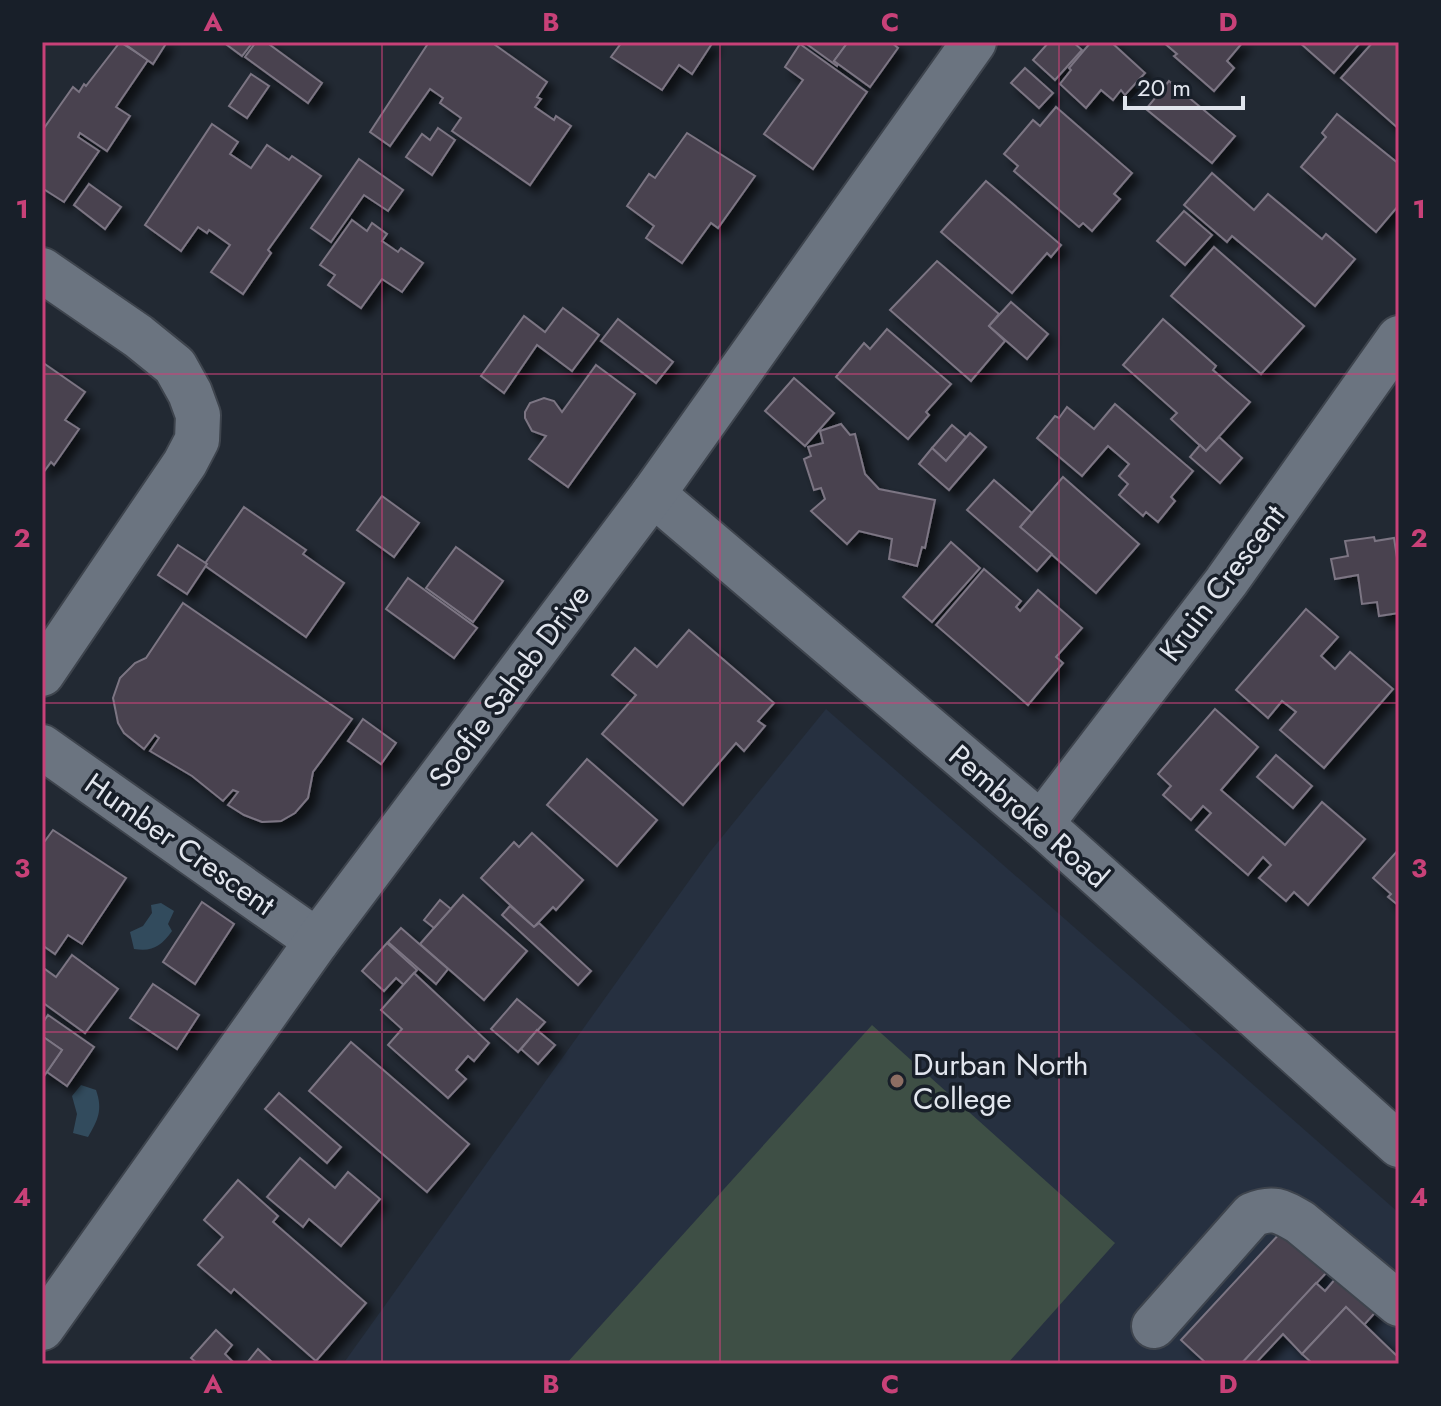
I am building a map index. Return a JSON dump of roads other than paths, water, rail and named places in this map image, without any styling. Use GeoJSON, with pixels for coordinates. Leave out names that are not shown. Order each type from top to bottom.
{"type":"FeatureCollection","features":[{"type":"Feature","properties":{"kind":"street","name":"Soofie Saheb Drive"},"geometry":{"type":"LineString","coordinates":[[42,1328],[317,941],[653,494],[974,42]]}},
{"type":"Feature","properties":{"kind":"street"},"geometry":{"type":"LineString","coordinates":[[42,270],[138,336],[175,366],[198,415],[197,440],[185,463],[42,674]]}},
{"type":"Feature","properties":{"kind":"street","name":"Kruin Crescent"},"geometry":{"type":"LineString","coordinates":[[1041,824],[1226,582],[1399,338]]}},
{"type":"Feature","properties":{"kind":"street","name":"Pembroke Road"},"geometry":{"type":"LineString","coordinates":[[653,494],[1041,824],[1394,1131]]}},
{"type":"Feature","properties":{"kind":"street","name":"Humber Crescent"},"geometry":{"type":"LineString","coordinates":[[42,747],[317,941]]}},
{"type":"Feature","properties":{"kind":"street"},"geometry":{"type":"LineString","coordinates":[[1154,1326],[1252,1215],[1267,1209],[1285,1213],[1300,1222],[1399,1304]]}},
{"type":"Feature","properties":{"kind":"place","name":"Durban North College"},"geometry":{"type":"Point","coordinates":[897,1081]}}]}
